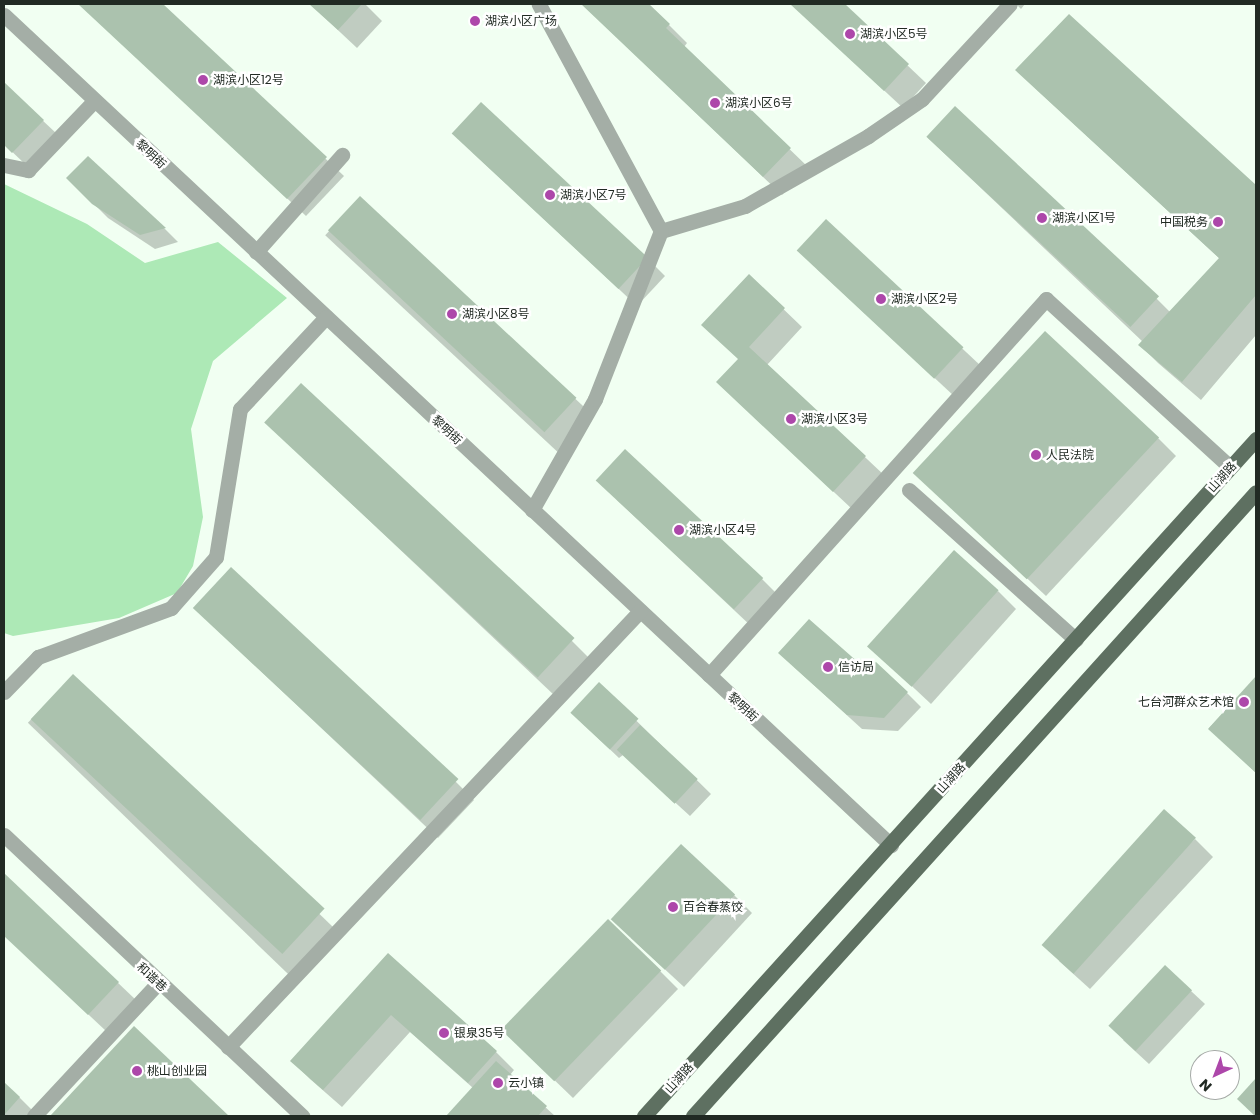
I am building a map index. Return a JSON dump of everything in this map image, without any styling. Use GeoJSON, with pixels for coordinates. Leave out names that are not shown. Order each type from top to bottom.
{"type":"FeatureCollection","features":[{"type":"Feature","properties":{"kind":"main road","name":"山湖路"},"geometry":{"type":"LineString","coordinates":[[644,1116],[1256,439]]}},
{"type":"Feature","properties":{"kind":"main road"},"geometry":{"type":"LineString","coordinates":[[693,1116],[1256,492]]}},
{"type":"Feature","properties":{"kind":"street"},"geometry":{"type":"LineString","coordinates":[[532,510],[595,399],[661,231],[539,4]]}},
{"type":"Feature","properties":{"kind":"street"},"geometry":{"type":"LineString","coordinates":[[661,231],[745,206],[868,136],[922,99],[1010,4]]}},
{"type":"Feature","properties":{"kind":"street","name":"黎明街"},"geometry":{"type":"LineString","coordinates":[[4,15],[891,845]]}},
{"type":"Feature","properties":{"kind":"street"},"geometry":{"type":"LineString","coordinates":[[4,166],[28,170],[94,101]]}},
{"type":"Feature","properties":{"kind":"street"},"geometry":{"type":"LineString","coordinates":[[256,252],[342,155]]}},
{"type":"Feature","properties":{"kind":"street"},"geometry":{"type":"LineString","coordinates":[[709,675],[1046,299],[1230,467]]}},
{"type":"Feature","properties":{"kind":"street"},"geometry":{"type":"LineString","coordinates":[[4,692],[38,657],[171,608],[216,557],[240,409],[326,317]]}},
{"type":"Feature","properties":{"kind":"street"},"geometry":{"type":"LineString","coordinates":[[909,490],[1076,640]]}},
{"type":"Feature","properties":{"kind":"street"},"geometry":{"type":"LineString","coordinates":[[228,1047],[640,611]]}},
{"type":"Feature","properties":{"kind":"street","name":"和谐巷"},"geometry":{"type":"LineString","coordinates":[[4,835],[158,983],[302,1116]]}},
{"type":"Feature","properties":{"kind":"street"},"geometry":{"type":"LineString","coordinates":[[34,1116],[158,983]]}},
{"type":"Feature","properties":{"kind":"green space"},"geometry":{"type":"Polygon","coordinates":[[[4,184],[87,224],[145,263],[218,242],[287,298],[213,361],[191,429],[203,517],[193,566],[177,593],[119,618],[13,636],[4,633],[4,184]]]}},
{"type":"Feature","properties":{"kind":"building","name":"湖滨小区12号"},"geometry":{"type":"Polygon","coordinates":[[[78,4],[163,4],[327,157],[287,199],[78,4]]]}},
{"type":"Feature","properties":{"kind":"building"},"geometry":{"type":"Polygon","coordinates":[[[309,4],[362,4],[338,30],[309,4]]]}},
{"type":"Feature","properties":{"kind":"building","name":"湖滨小区6号"},"geometry":{"type":"Polygon","coordinates":[[[581,4],[649,4],[670,24],[666,28],[791,148],[763,177],[581,4]]]}},
{"type":"Feature","properties":{"kind":"building","name":"湖滨小区5号"},"geometry":{"type":"Polygon","coordinates":[[[790,4],[845,4],[909,64],[884,91],[790,4]]]}},
{"type":"Feature","properties":{"kind":"building","name":"中国税务"},"geometry":{"type":"Polygon","coordinates":[[[1069,14],[1256,185],[1256,295],[1182,382],[1138,345],[1219,258],[1015,70],[1069,14]]]}},
{"type":"Feature","properties":{"kind":"building"},"geometry":{"type":"Polygon","coordinates":[[[4,82],[44,120],[12,153],[4,145],[4,82]]]}},
{"type":"Feature","properties":{"kind":"building","name":"湖滨小区7号"},"geometry":{"type":"Polygon","coordinates":[[[481,102],[648,257],[618,289],[452,133],[481,102]]]}},
{"type":"Feature","properties":{"kind":"building","name":"湖滨小区1号"},"geometry":{"type":"Polygon","coordinates":[[[955,106],[1159,296],[1130,327],[926,137],[955,106]]]}},
{"type":"Feature","properties":{"kind":"building"},"geometry":{"type":"Polygon","coordinates":[[[88,156],[166,228],[140,235],[92,204],[66,178],[88,156]]]}},
{"type":"Feature","properties":{"kind":"building","name":"湖滨小区8号"},"geometry":{"type":"Polygon","coordinates":[[[360,196],[576,398],[544,432],[328,230],[360,196]]]}},
{"type":"Feature","properties":{"kind":"building","name":"湖滨小区2号"},"geometry":{"type":"Polygon","coordinates":[[[826,219],[963,347],[934,379],[797,250],[826,219]]]}},
{"type":"Feature","properties":{"kind":"building","name":"湖滨小区3号"},"geometry":{"type":"Polygon","coordinates":[[[749,274],[785,308],[749,347],[866,456],[833,492],[716,382],[738,359],[701,325],[749,274]]]}},
{"type":"Feature","properties":{"kind":"building","name":"人民法院"},"geometry":{"type":"Polygon","coordinates":[[[1045,331],[1159,437],[1027,579],[913,473],[1045,331]]]}},
{"type":"Feature","properties":{"kind":"building"},"geometry":{"type":"Polygon","coordinates":[[[301,383],[575,638],[538,678],[264,422],[301,383]]]}},
{"type":"Feature","properties":{"kind":"building","name":"湖滨小区4号"},"geometry":{"type":"Polygon","coordinates":[[[625,449],[763,578],[734,609],[596,480],[625,449]]]}},
{"type":"Feature","properties":{"kind":"building"},"geometry":{"type":"Polygon","coordinates":[[[954,550],[999,590],[912,687],[867,647],[954,550]]]}},
{"type":"Feature","properties":{"kind":"building"},"geometry":{"type":"Polygon","coordinates":[[[231,567],[458,779],[420,820],[193,608],[231,567]]]}},
{"type":"Feature","properties":{"kind":"building","name":"信访局"},"geometry":{"type":"Polygon","coordinates":[[[809,619],[868,671],[876,662],[908,692],[884,718],[847,715],[778,653],[809,619]]]}},
{"type":"Feature","properties":{"kind":"building"},"geometry":{"type":"Polygon","coordinates":[[[73,674],[325,909],[282,954],[31,719],[73,674]]]}},
{"type":"Feature","properties":{"kind":"building","name":"七台河群众艺术馆"},"geometry":{"type":"Polygon","coordinates":[[[1256,676],[1256,773],[1208,729],[1256,676]]]}},
{"type":"Feature","properties":{"kind":"building"},"geometry":{"type":"Polygon","coordinates":[[[599,682],[638,719],[610,750],[570,713],[599,682]]]}},
{"type":"Feature","properties":{"kind":"building"},"geometry":{"type":"Polygon","coordinates":[[[640,725],[698,779],[675,804],[617,750],[640,725]]]}},
{"type":"Feature","properties":{"kind":"building"},"geometry":{"type":"Polygon","coordinates":[[[1164,809],[1196,838],[1074,974],[1042,945],[1164,809]]]}},
{"type":"Feature","properties":{"kind":"building","name":"百合春蒸饺"},"geometry":{"type":"Polygon","coordinates":[[[681,844],[735,894],[665,970],[611,919],[681,844]]]}},
{"type":"Feature","properties":{"kind":"building"},"geometry":{"type":"Polygon","coordinates":[[[4,873],[119,982],[88,1015],[4,936],[4,873]]]}},
{"type":"Feature","properties":{"kind":"building"},"geometry":{"type":"Polygon","coordinates":[[[608,919],[661,970],[554,1081],[501,1030],[608,919]]]}},
{"type":"Feature","properties":{"kind":"building","name":"银泉35号"},"geometry":{"type":"Polygon","coordinates":[[[388,953],[497,1051],[468,1083],[391,1015],[323,1090],[290,1061],[388,953]]]}},
{"type":"Feature","properties":{"kind":"building"},"geometry":{"type":"Polygon","coordinates":[[[1165,965],[1192,990],[1135,1051],[1108,1026],[1165,965]]]}},
{"type":"Feature","properties":{"kind":"building","name":"桃山创业园"},"geometry":{"type":"Polygon","coordinates":[[[134,1026],[229,1116],[50,1116],[134,1026]]]}},
{"type":"Feature","properties":{"kind":"building","name":"云小镇"},"geometry":{"type":"Polygon","coordinates":[[[496,1061],[547,1106],[538,1116],[446,1116],[496,1061]]]}},
{"type":"Feature","properties":{"kind":"building"},"geometry":{"type":"Polygon","coordinates":[[[1256,1078],[1256,1116],[1238,1100],[1240,1100],[1240,1096],[1256,1078]]]}},
{"type":"Feature","properties":{"kind":"building"},"geometry":{"type":"Polygon","coordinates":[[[4,1082],[20,1097],[4,1115],[4,1082]]]}},
{"type":"Feature","properties":{"kind":"place","name":"湖滨小区广场"},"geometry":{"type":"Point","coordinates":[475,21]}},
{"type":"Feature","properties":{"kind":"place","name":"湖滨小区5号"},"geometry":{"type":"Point","coordinates":[850,34]}},
{"type":"Feature","properties":{"kind":"place","name":"湖滨小区12号"},"geometry":{"type":"Point","coordinates":[203,80]}},
{"type":"Feature","properties":{"kind":"place","name":"湖滨小区6号"},"geometry":{"type":"Point","coordinates":[715,103]}},
{"type":"Feature","properties":{"kind":"place","name":"湖滨小区7号"},"geometry":{"type":"Point","coordinates":[550,195]}},
{"type":"Feature","properties":{"kind":"place","name":"湖滨小区1号"},"geometry":{"type":"Point","coordinates":[1042,218]}},
{"type":"Feature","properties":{"kind":"place","name":"中国税务"},"geometry":{"type":"Point","coordinates":[1218,222]}},
{"type":"Feature","properties":{"kind":"place","name":"湖滨小区2号"},"geometry":{"type":"Point","coordinates":[881,299]}},
{"type":"Feature","properties":{"kind":"place","name":"湖滨小区8号"},"geometry":{"type":"Point","coordinates":[452,314]}},
{"type":"Feature","properties":{"kind":"place","name":"湖滨小区3号"},"geometry":{"type":"Point","coordinates":[791,419]}},
{"type":"Feature","properties":{"kind":"place","name":"人民法院"},"geometry":{"type":"Point","coordinates":[1036,455]}},
{"type":"Feature","properties":{"kind":"place","name":"湖滨小区4号"},"geometry":{"type":"Point","coordinates":[679,530]}},
{"type":"Feature","properties":{"kind":"place","name":"信访局"},"geometry":{"type":"Point","coordinates":[828,667]}},
{"type":"Feature","properties":{"kind":"place","name":"七台河群众艺术馆"},"geometry":{"type":"Point","coordinates":[1244,702]}},
{"type":"Feature","properties":{"kind":"place","name":"百合春蒸饺"},"geometry":{"type":"Point","coordinates":[673,907]}},
{"type":"Feature","properties":{"kind":"place","name":"银泉35号"},"geometry":{"type":"Point","coordinates":[444,1033]}},
{"type":"Feature","properties":{"kind":"place","name":"桃山创业园"},"geometry":{"type":"Point","coordinates":[137,1071]}},
{"type":"Feature","properties":{"kind":"place","name":"云小镇"},"geometry":{"type":"Point","coordinates":[498,1083]}}]}
